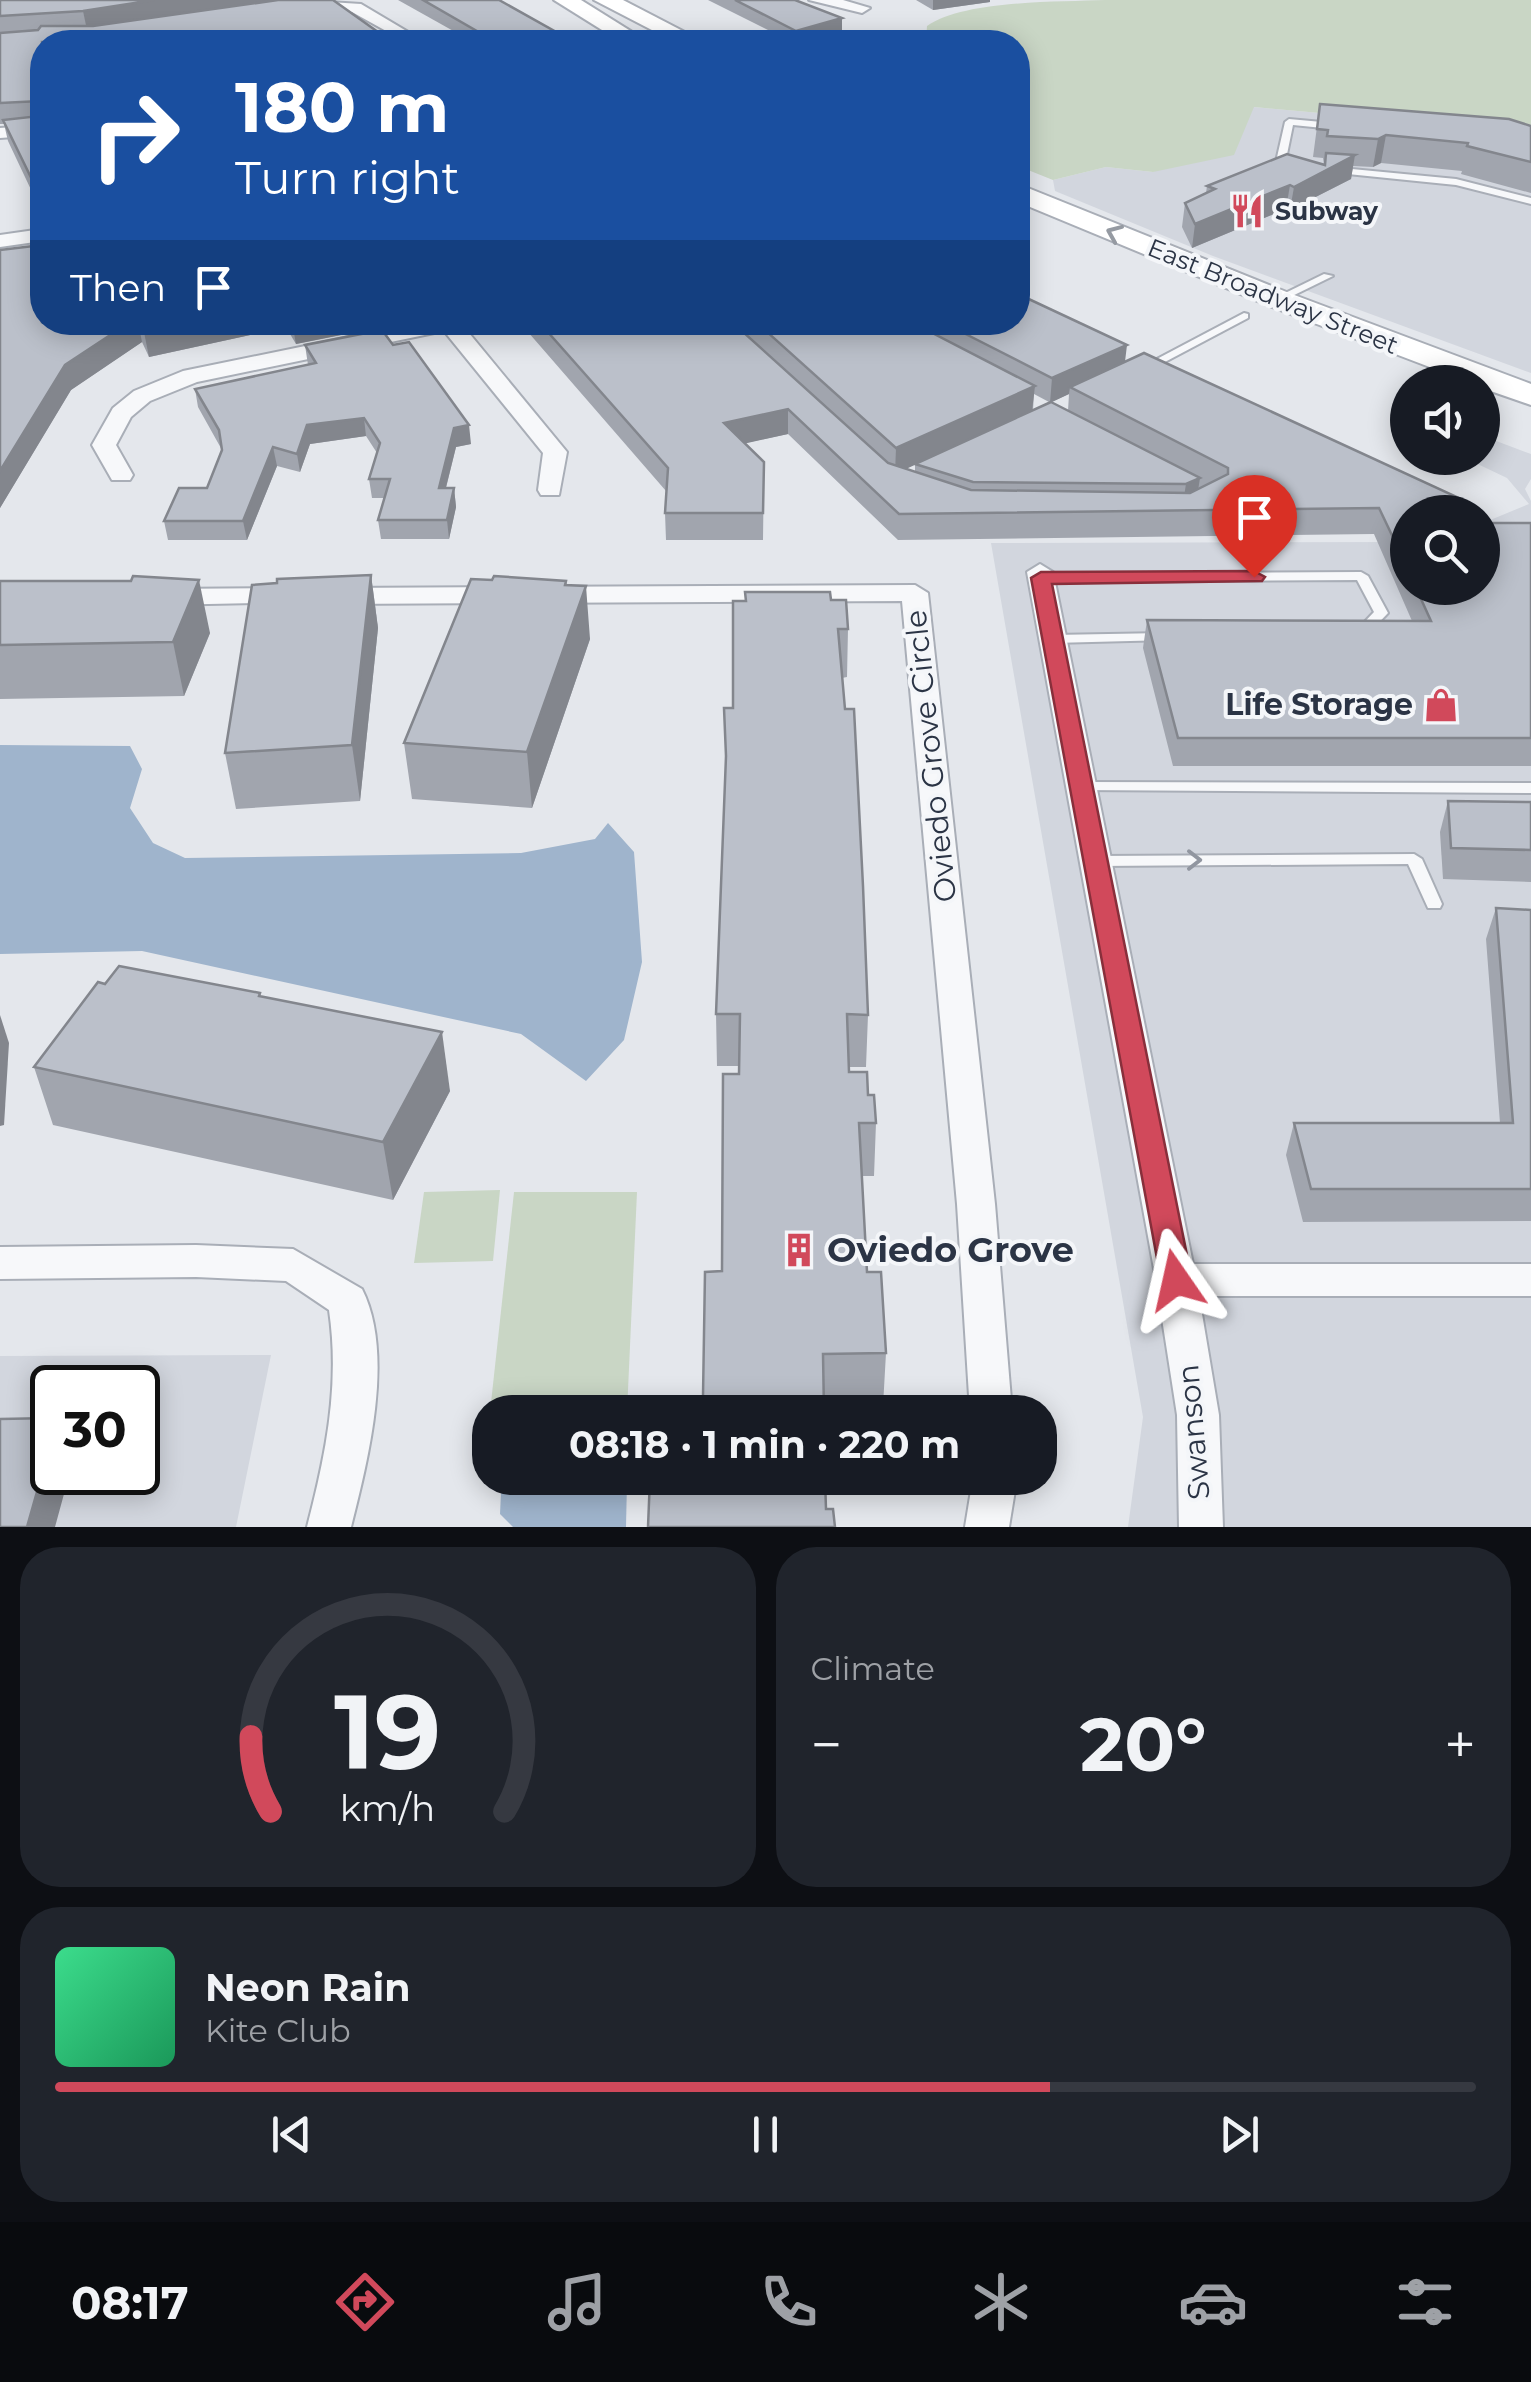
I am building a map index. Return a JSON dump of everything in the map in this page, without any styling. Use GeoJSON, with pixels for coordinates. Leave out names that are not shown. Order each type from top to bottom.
{"type":"FeatureCollection","features":[{"type":"Feature","properties":{"kind":"main road"},"geometry":{"type":"LineString","coordinates":[[566,0],[619,30]]}},
{"type":"Feature","properties":{"kind":"main road"},"geometry":{"type":"LineString","coordinates":[[605,0],[667,30]]}},
{"type":"Feature","properties":{"kind":"main road","name":"East Broadway Street"},"geometry":{"type":"LineString","coordinates":[[1030,197],[1278,300],[1531,395]]}},
{"type":"Feature","properties":{"kind":"main road","name":"East Broadway Street"},"geometry":{"type":"LineString","coordinates":[[1030,225],[1244,316],[1390,372]]}},
{"type":"Feature","properties":{"kind":"main road"},"geometry":{"type":"LineString","coordinates":[[1244,316],[1278,300]]}},
{"type":"Feature","properties":{"kind":"main road"},"geometry":{"type":"LineString","coordinates":[[1500,415],[1531,426]]}},
{"type":"Feature","properties":{"kind":"street"},"geometry":{"type":"LineString","coordinates":[[817,0],[862,8]]}},
{"type":"Feature","properties":{"kind":"street"},"geometry":{"type":"LineString","coordinates":[[290,5],[316,2],[356,7],[396,30]]}},
{"type":"Feature","properties":{"kind":"street"},"geometry":{"type":"LineString","coordinates":[[0,133],[30,131]]}},
{"type":"Feature","properties":{"kind":"street"},"geometry":{"type":"LineString","coordinates":[[0,241],[30,237]]}},
{"type":"Feature","properties":{"kind":"street"},"geometry":{"type":"LineString","coordinates":[[122,475],[104,445],[121,413],[142,396],[191,376],[393,335]]}},
{"type":"Feature","properties":{"kind":"street"},"geometry":{"type":"LineString","coordinates":[[462,335],[555,452],[550,490]]}},
{"type":"Feature","properties":{"kind":"street","name":"Swanson"},"geometry":{"type":"LineString","coordinates":[[1040,575],[1176,1280],[1198,1415],[1201,1527]]}},
{"type":"Feature","properties":{"kind":"street","name":"Oviedo Grove Circle"},"geometry":{"type":"LineString","coordinates":[[139,597],[915,593],[976,1204],[990,1395]]}},
{"type":"Feature","properties":{"kind":"street"},"geometry":{"type":"LineString","coordinates":[[0,1264],[196,1261],[293,1265],[348,1301],[358,1354],[350,1449],[329,1527]]}},
{"type":"Feature","properties":{"kind":"street"},"geometry":{"type":"LineString","coordinates":[[1176,1280],[1531,1280]]}},
{"type":"Feature","properties":{"kind":"street"},"geometry":{"type":"LineString","coordinates":[[987,1527],[992,1495]]}},
{"type":"Feature","properties":{"kind":"lane"},"geometry":{"type":"LineString","coordinates":[[1299,168],[1280,166],[1289,122],[1345,127]]}},
{"type":"Feature","properties":{"kind":"lane"},"geometry":{"type":"LineString","coordinates":[[1318,169],[1456,182],[1531,201]]}},
{"type":"Feature","properties":{"kind":"lane"},"geometry":{"type":"LineString","coordinates":[[1278,300],[1328,276]]}},
{"type":"Feature","properties":{"kind":"lane"},"geometry":{"type":"LineString","coordinates":[[1136,372],[1244,316]]}},
{"type":"Feature","properties":{"kind":"lane"},"geometry":{"type":"LineString","coordinates":[[1040,575],[1361,576],[1381,614],[1360,635],[1340,635]]}},
{"type":"Feature","properties":{"kind":"lane"},"geometry":{"type":"LineString","coordinates":[[1053,639],[1187,637]]}},
{"type":"Feature","properties":{"kind":"lane"},"geometry":{"type":"LineString","coordinates":[[1082,787],[1531,788]]}},
{"type":"Feature","properties":{"kind":"lane"},"geometry":{"type":"LineString","coordinates":[[1097,861],[1414,859],[1434,904]]}},
{"type":"Feature","properties":{"kind":"shaded area"},"geometry":{"type":"Polygon","coordinates":[[[1253,107],[1531,129],[1531,373],[1213,256],[1055,191],[1053,180],[1106,167],[1153,172],[1253,107]]]}},
{"type":"Feature","properties":{"kind":"shaded area"},"geometry":{"type":"Polygon","coordinates":[[[1500,442],[1531,454],[1531,479],[1525,489],[1531,501],[1531,533],[1500,527],[1500,516],[1529,504],[1500,475],[1500,442]]]}},
{"type":"Feature","properties":{"kind":"shaded area"},"geometry":{"type":"Polygon","coordinates":[[[1390,542],[1390,605],[1500,605],[1500,571],[1531,542],[1531,1527],[1128,1527],[1143,1417],[991,543],[1390,542]]]}},
{"type":"Feature","properties":{"kind":"shaded area"},"geometry":{"type":"Polygon","coordinates":[[[271,1355],[236,1527],[0,1527],[0,1356],[271,1355]]]}},
{"type":"Feature","properties":{"kind":"green space"},"geometry":{"type":"Polygon","coordinates":[[[1531,0],[1531,129],[1254,107],[1234,155],[1153,172],[1106,167],[1053,180],[1030,171],[1030,30],[927,30],[927,26],[964,11],[1037,2],[1531,0]]]}},
{"type":"Feature","properties":{"kind":"green space"},"geometry":{"type":"Polygon","coordinates":[[[500,1190],[493,1261],[414,1263],[424,1192],[500,1190]]]}},
{"type":"Feature","properties":{"kind":"green space"},"geometry":{"type":"Polygon","coordinates":[[[514,1192],[637,1192],[628,1395],[492,1395],[514,1192]]]}},
{"type":"Feature","properties":{"kind":"water"},"geometry":{"type":"Polygon","coordinates":[[[0,745],[130,746],[142,769],[130,808],[153,843],[185,858],[521,853],[595,839],[608,823],[634,852],[642,962],[624,1040],[586,1081],[521,1034],[142,951],[0,954],[0,745]]]}},
{"type":"Feature","properties":{"kind":"water"},"geometry":{"type":"Polygon","coordinates":[[[501,1495],[627,1495],[626,1527],[513,1527],[500,1514],[501,1495]]]}},
{"type":"Feature","properties":{"kind":"building"},"geometry":{"type":"Polygon","coordinates":[[[0,0],[154,0],[83,11],[0,16],[0,0]]]}},
{"type":"Feature","properties":{"kind":"building"},"geometry":{"type":"Polygon","coordinates":[[[278,0],[333,0],[375,30],[38,30],[41,26],[93,26],[278,0]]]}},
{"type":"Feature","properties":{"kind":"building"},"geometry":{"type":"Polygon","coordinates":[[[423,0],[499,0],[553,30],[475,30],[423,0]]]}},
{"type":"Feature","properties":{"kind":"building"},"geometry":{"type":"Polygon","coordinates":[[[735,0],[795,0],[842,18],[794,30],[735,0]]]}},
{"type":"Feature","properties":{"kind":"building"},"geometry":{"type":"Polygon","coordinates":[[[30,31],[30,102],[0,103],[0,33],[30,31]]]}},
{"type":"Feature","properties":{"kind":"building"},"geometry":{"type":"Polygon","coordinates":[[[1320,104],[1509,119],[1531,126],[1531,162],[1467,146],[1468,143],[1386,135],[1378,139],[1327,136],[1328,130],[1317,129],[1320,104]]]}},
{"type":"Feature","properties":{"kind":"building"},"geometry":{"type":"Polygon","coordinates":[[[30,117],[30,176],[3,120],[30,117]]]}},
{"type":"Feature","properties":{"kind":"building"},"geometry":{"type":"Polygon","coordinates":[[[1326,153],[1355,155],[1294,187],[1290,185],[1195,224],[1185,203],[1215,189],[1207,186],[1287,154],[1325,165],[1326,153]]]}},
{"type":"Feature","properties":{"kind":"building"},"geometry":{"type":"Polygon","coordinates":[[[30,246],[30,335],[110,335],[65,365],[0,471],[0,250],[30,246]]]}},
{"type":"Feature","properties":{"kind":"building"},"geometry":{"type":"Polygon","coordinates":[[[1030,300],[1127,345],[1052,378],[968,335],[1030,335],[1030,300]]]}},
{"type":"Feature","properties":{"kind":"building"},"geometry":{"type":"Polygon","coordinates":[[[356,335],[386,335],[393,345],[409,342],[469,425],[454,428],[439,488],[454,488],[447,520],[378,520],[390,479],[369,479],[380,443],[364,418],[307,425],[297,454],[273,447],[243,521],[164,521],[179,488],[207,488],[222,450],[219,430],[195,389],[316,363],[305,345],[356,335]]]}},
{"type":"Feature","properties":{"kind":"building"},"geometry":{"type":"Polygon","coordinates":[[[550,335],[746,335],[888,463],[971,490],[1190,493],[1228,474],[1228,468],[1070,387],[1144,353],[1390,466],[1390,475],[1409,475],[1452,495],[1390,495],[1390,531],[1379,508],[899,514],[788,409],[724,423],[764,462],[763,513],[665,513],[668,468],[550,335]]]}},
{"type":"Feature","properties":{"kind":"building"},"geometry":{"type":"Polygon","coordinates":[[[770,335],[936,335],[1035,386],[896,448],[770,335]]]}},
{"type":"Feature","properties":{"kind":"building"},"geometry":{"type":"Polygon","coordinates":[[[1051,402],[1200,478],[1186,484],[973,482],[915,464],[1051,402]]]}},
{"type":"Feature","properties":{"kind":"building"},"geometry":{"type":"Polygon","coordinates":[[[1500,523],[1531,523],[1531,738],[1178,738],[1147,620],[1431,621],[1424,605],[1500,605],[1500,523]]]}},
{"type":"Feature","properties":{"kind":"building"},"geometry":{"type":"Polygon","coordinates":[[[371,575],[352,745],[225,753],[252,585],[277,583],[277,579],[371,575]]]}},
{"type":"Feature","properties":{"kind":"building"},"geometry":{"type":"Polygon","coordinates":[[[133,576],[199,580],[173,642],[0,645],[0,581],[131,581],[133,576]]]}},
{"type":"Feature","properties":{"kind":"building"},"geometry":{"type":"Polygon","coordinates":[[[494,576],[586,586],[527,752],[404,743],[471,579],[492,580],[494,576]]]}},
{"type":"Feature","properties":{"kind":"building"},"geometry":{"type":"Polygon","coordinates":[[[745,592],[830,592],[831,600],[846,600],[848,629],[838,629],[845,709],[854,709],[868,1015],[847,1014],[849,1072],[867,1072],[868,1095],[874,1095],[876,1123],[859,1123],[867,1272],[881,1272],[886,1353],[823,1354],[824,1395],[703,1395],[705,1272],[722,1271],[723,1074],[739,1074],[740,1014],[716,1014],[726,756],[724,708],[733,708],[733,601],[746,601],[745,592]]]}},
{"type":"Feature","properties":{"kind":"building"},"geometry":{"type":"Polygon","coordinates":[[[1448,801],[1531,802],[1531,850],[1451,848],[1448,801]]]}},
{"type":"Feature","properties":{"kind":"building"},"geometry":{"type":"Polygon","coordinates":[[[1496,908],[1531,910],[1531,1189],[1311,1189],[1294,1123],[1513,1123],[1496,908]]]}},
{"type":"Feature","properties":{"kind":"building"},"geometry":{"type":"Polygon","coordinates":[[[119,966],[442,1032],[383,1142],[34,1067],[98,982],[105,984],[119,966]]]}},
{"type":"Feature","properties":{"kind":"building"},"geometry":{"type":"Polygon","coordinates":[[[30,1418],[30,1495],[36,1495],[27,1527],[0,1527],[0,1419],[30,1418]]]}},
{"type":"Feature","properties":{"kind":"building"},"geometry":{"type":"Polygon","coordinates":[[[649,1495],[826,1495],[826,1509],[833,1509],[835,1527],[648,1527],[649,1495]]]}},
{"type":"Feature","properties":{"kind":"place","name":"Subway"},"geometry":{"type":"Point","coordinates":[1247,211]}},
{"type":"Feature","properties":{"kind":"place","name":"Life Storage"},"geometry":{"type":"Point","coordinates":[1441,705]}},
{"type":"Feature","properties":{"kind":"place","name":"Oviedo Grove"},"geometry":{"type":"Point","coordinates":[799,1250]}},
{"type":"Feature","properties":{"kind":"route"},"geometry":{"type":"LineString","coordinates":[[1176,1280],[1041,578],[1254,577]]}}]}
